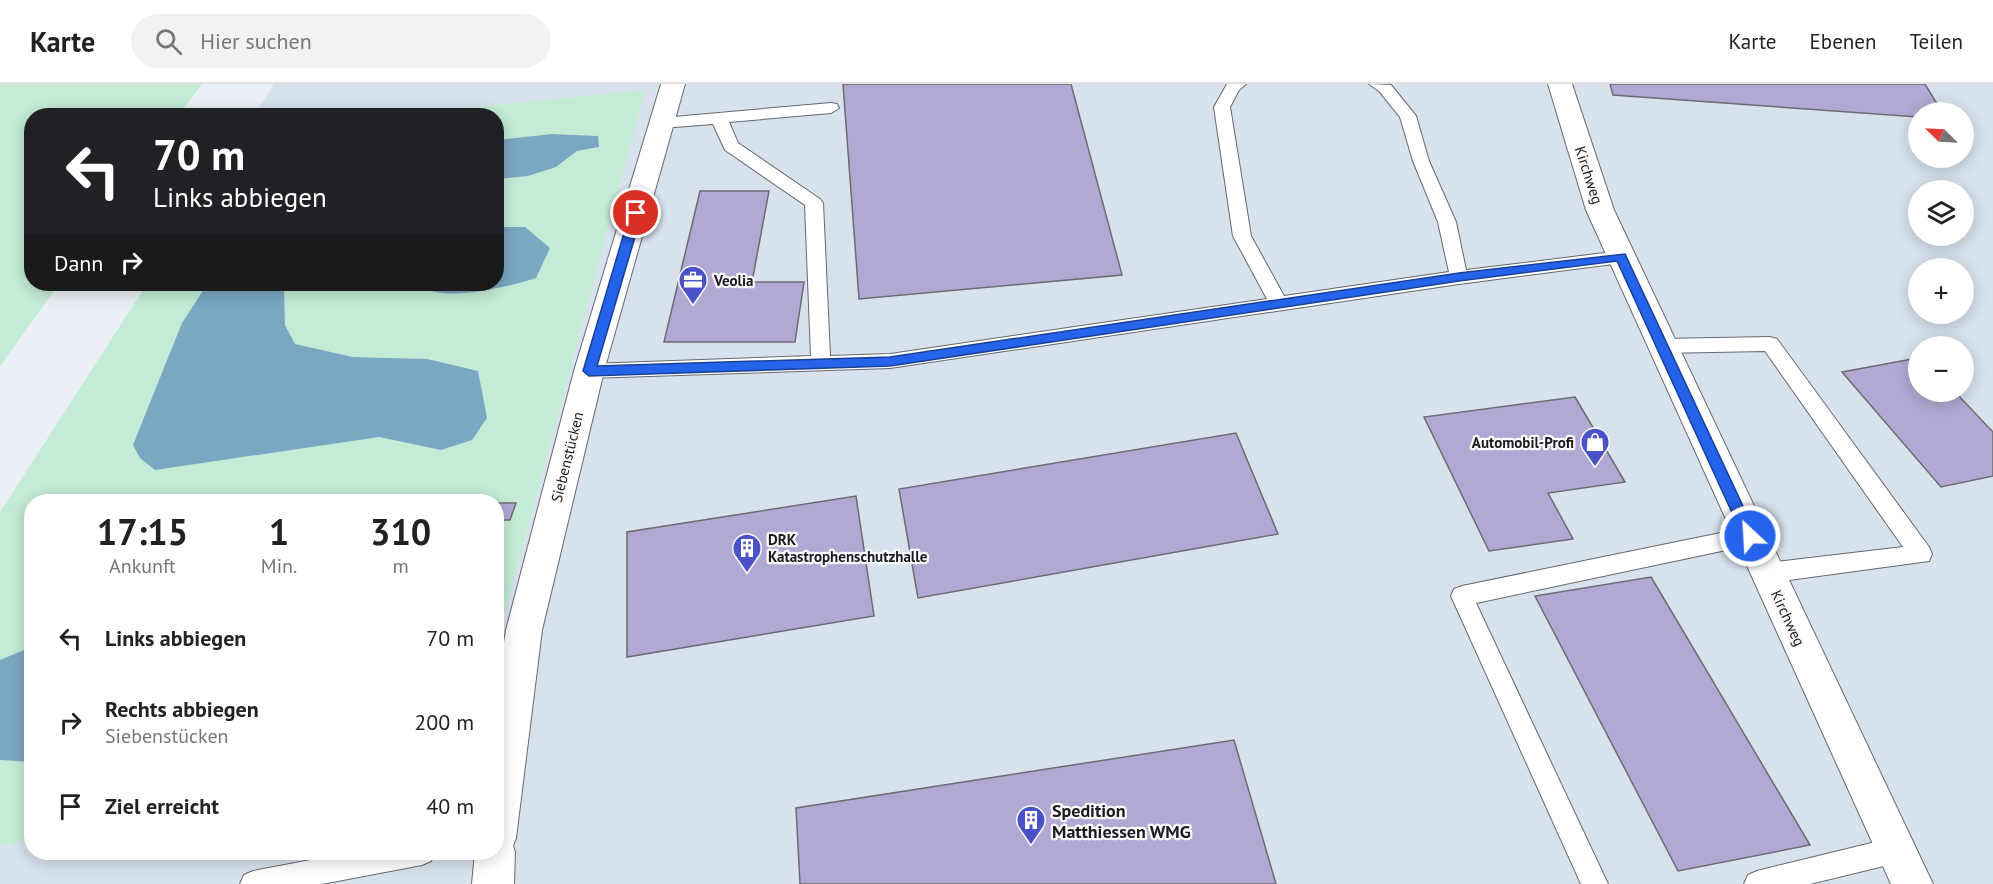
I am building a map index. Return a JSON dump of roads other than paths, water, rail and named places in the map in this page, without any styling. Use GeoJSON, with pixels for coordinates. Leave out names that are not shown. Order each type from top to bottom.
{"type":"FeatureCollection","features":[{"type":"Feature","properties":{"kind":"street","name":"Siebenstücken"},"geometry":{"type":"LineString","coordinates":[[504,783],[524,630],[589,371],[673,84]]}},
{"type":"Feature","properties":{"kind":"street","name":"Kirchweg"},"geometry":{"type":"LineString","coordinates":[[1560,84],[1600,210],[1912,884]]}},
{"type":"Feature","properties":{"kind":"street"},"geometry":{"type":"LineString","coordinates":[[493,884],[494,860]]}},
{"type":"Feature","properties":{"kind":"lane"},"geometry":{"type":"LineString","coordinates":[[1238,84],[1233,87],[1222,107],[1242,236],[1280,304]]}},
{"type":"Feature","properties":{"kind":"lane"},"geometry":{"type":"LineString","coordinates":[[1377,84],[1385,88],[1408,117],[1421,161],[1447,222],[1459,277]]}},
{"type":"Feature","properties":{"kind":"lane"},"geometry":{"type":"LineString","coordinates":[[662,123],[831,108]]}},
{"type":"Feature","properties":{"kind":"lane"},"geometry":{"type":"LineString","coordinates":[[719,118],[731,146],[814,203],[821,365]]}},
{"type":"Feature","properties":{"kind":"lane"},"geometry":{"type":"LineString","coordinates":[[589,371],[890,361],[1459,277],[1621,257]]}},
{"type":"Feature","properties":{"kind":"lane"},"geometry":{"type":"LineString","coordinates":[[1661,346],[1770,344],[1921,554],[1767,573]]}},
{"type":"Feature","properties":{"kind":"lane"},"geometry":{"type":"LineString","coordinates":[[1595,884],[1461,596],[1750,536]]}},
{"type":"Feature","properties":{"kind":"lane"},"geometry":{"type":"LineString","coordinates":[[1757,884],[1896,850]]}},
{"type":"Feature","properties":{"kind":"lane"},"geometry":{"type":"LineString","coordinates":[[253,884],[345,875],[395,860]]}},
{"type":"Feature","properties":{"kind":"water"},"geometry":{"type":"Polygon","coordinates":[[[552,134],[598,136],[599,147],[577,151],[556,167],[528,176],[504,178],[504,139],[552,134]]]}},
{"type":"Feature","properties":{"kind":"water"},"geometry":{"type":"Polygon","coordinates":[[[504,227],[525,227],[550,248],[536,278],[504,286],[504,227]]]}},
{"type":"Feature","properties":{"kind":"water"},"geometry":{"type":"Polygon","coordinates":[[[203,291],[284,291],[285,325],[295,344],[353,357],[427,359],[478,371],[487,418],[472,440],[441,450],[379,437],[155,470],[140,458],[133,445],[182,323],[203,291]]]}},
{"type":"Feature","properties":{"kind":"water"},"geometry":{"type":"Polygon","coordinates":[[[434,291],[482,291],[459,293],[434,291]]]}},
{"type":"Feature","properties":{"kind":"water"},"geometry":{"type":"Polygon","coordinates":[[[24,650],[24,762],[0,760],[0,660],[24,650]]]}},
{"type":"Feature","properties":{"kind":"place","name":"Veolia"},"geometry":{"type":"Point","coordinates":[693,306]}},
{"type":"Feature","properties":{"kind":"place","name":"Automobil-Profi"},"geometry":{"type":"Point","coordinates":[1595,468]}},
{"type":"Feature","properties":{"kind":"place","name":"DRK Katastrophenschutzhalle"},"geometry":{"type":"Point","coordinates":[747,574]}},
{"type":"Feature","properties":{"kind":"place","name":"Spedition Matthiessen WMG"},"geometry":{"type":"Point","coordinates":[1031,846]}}]}
